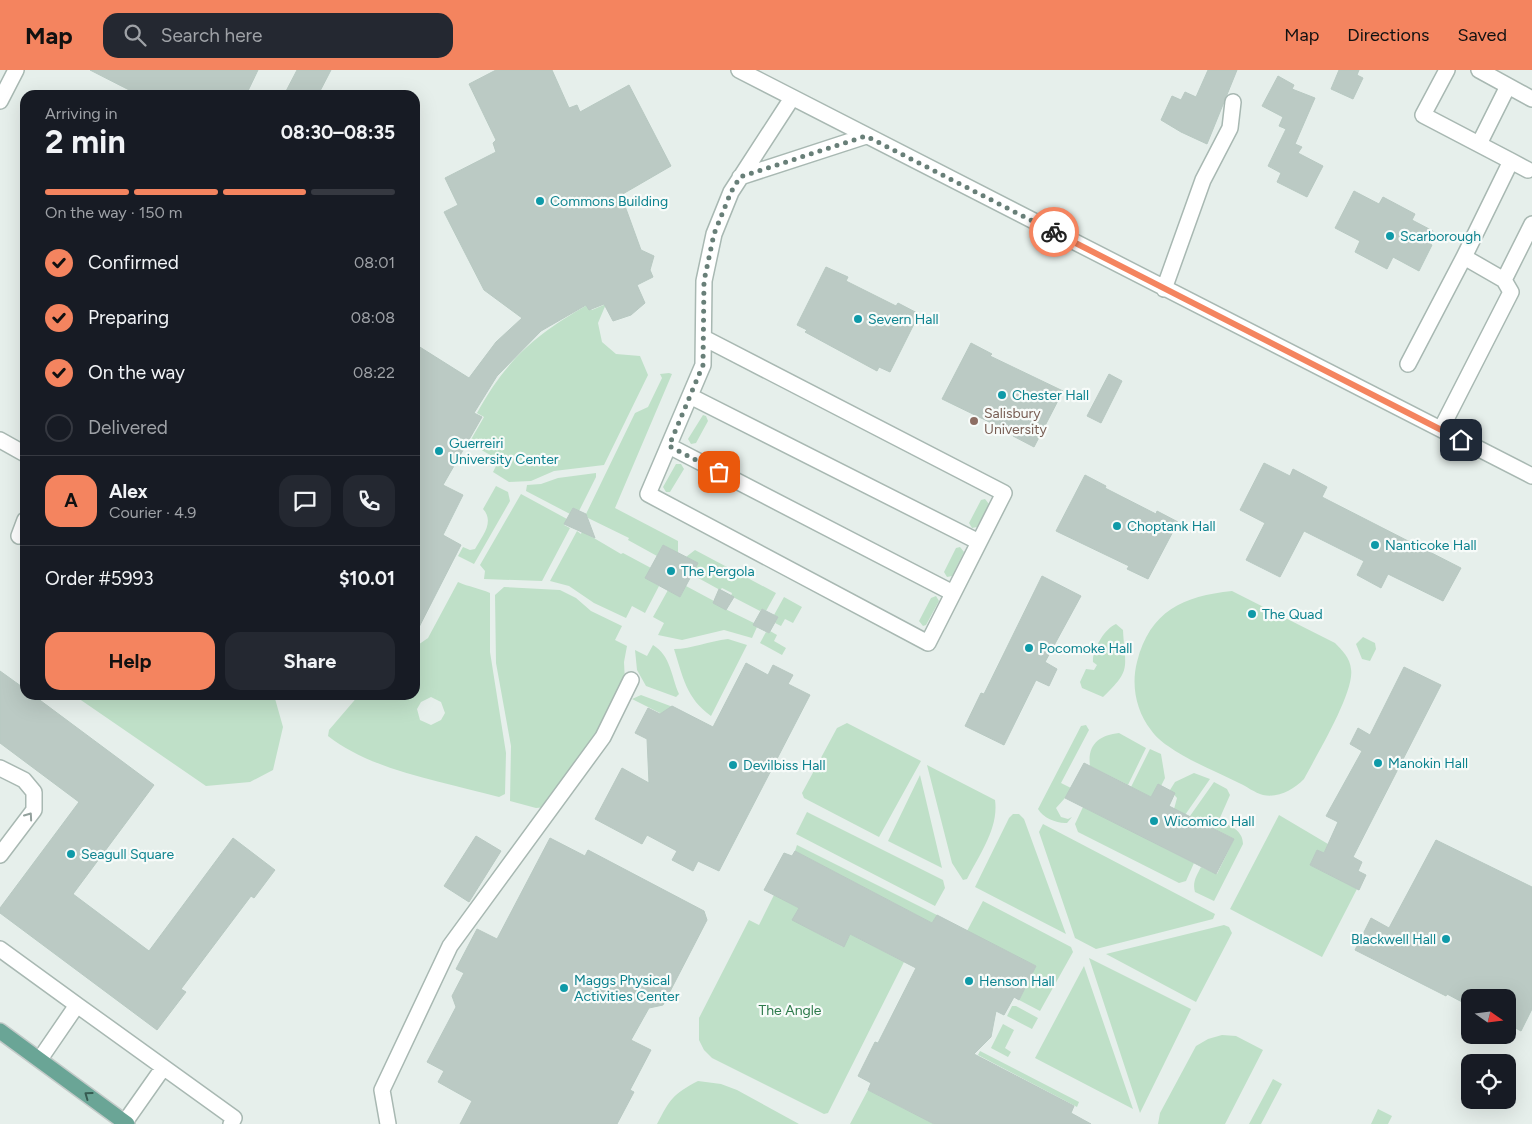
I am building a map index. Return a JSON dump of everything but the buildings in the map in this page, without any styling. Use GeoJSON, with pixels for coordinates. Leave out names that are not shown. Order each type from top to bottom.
{"type":"FeatureCollection","features":[{"type":"Feature","properties":{"kind":"main road"},"geometry":{"type":"LineString","coordinates":[[0,1031],[126,1123]]}},
{"type":"Feature","properties":{"kind":"street"},"geometry":{"type":"LineString","coordinates":[[0,102],[16,70]]}},
{"type":"Feature","properties":{"kind":"street"},"geometry":{"type":"LineString","coordinates":[[739,70],[1532,476]]}},
{"type":"Feature","properties":{"kind":"street"},"geometry":{"type":"LineString","coordinates":[[1447,70],[1422,114],[1511,161],[1531,169]]}},
{"type":"Feature","properties":{"kind":"street"},"geometry":{"type":"LineString","coordinates":[[1479,70],[1532,99]]}},
{"type":"Feature","properties":{"kind":"street"},"geometry":{"type":"LineString","coordinates":[[1479,144],[1508,86]]}},
{"type":"Feature","properties":{"kind":"street"},"geometry":{"type":"LineString","coordinates":[[704,338],[1004,493],[928,643],[648,494],[703,365],[704,281],[714,234],[731,192],[792,98]]}},
{"type":"Feature","properties":{"kind":"street"},"geometry":{"type":"LineString","coordinates":[[1164,289],[1203,180],[1230,128],[1232,102]]}},
{"type":"Feature","properties":{"kind":"street"},"geometry":{"type":"LineString","coordinates":[[740,177],[866,136]]}},
{"type":"Feature","properties":{"kind":"street"},"geometry":{"type":"LineString","coordinates":[[1408,364],[1464,257],[1511,161]]}},
{"type":"Feature","properties":{"kind":"street"},"geometry":{"type":"LineString","coordinates":[[1504,280],[1530,232]]}},
{"type":"Feature","properties":{"kind":"street"},"geometry":{"type":"LineString","coordinates":[[1441,429],[1511,292],[1504,280],[1464,257]]}},
{"type":"Feature","properties":{"kind":"street"},"geometry":{"type":"LineString","coordinates":[[690,396],[979,542]]}},
{"type":"Feature","properties":{"kind":"street"},"geometry":{"type":"LineString","coordinates":[[0,440],[20,451]]}},
{"type":"Feature","properties":{"kind":"street"},"geometry":{"type":"LineString","coordinates":[[669,446],[954,593]]}},
{"type":"Feature","properties":{"kind":"street"},"geometry":{"type":"LineString","coordinates":[[388,1124],[382,1090],[450,946],[603,737],[631,680]]}},
{"type":"Feature","properties":{"kind":"street"},"geometry":{"type":"LineString","coordinates":[[0,768],[24,780],[34,792],[34,810],[0,855]]}},
{"type":"Feature","properties":{"kind":"street"},"geometry":{"type":"LineString","coordinates":[[0,949],[234,1118],[231,1124]]}},
{"type":"Feature","properties":{"kind":"street"},"geometry":{"type":"LineString","coordinates":[[40,1060],[77,1005]]}},
{"type":"Feature","properties":{"kind":"street"},"geometry":{"type":"LineString","coordinates":[[126,1123],[163,1068]]}},
{"type":"Feature","properties":{"kind":"green space"},"geometry":{"type":"Polygon","coordinates":[[[606,304],[598,323],[602,342],[616,354],[640,356],[648,375],[604,465],[554,471],[531,481],[509,482],[493,472],[499,460],[469,443],[484,417],[477,413],[488,394],[511,363],[537,338],[587,305],[592,310],[606,304]]]}},
{"type":"Feature","properties":{"kind":"green space"},"geometry":{"type":"Polygon","coordinates":[[[660,374],[672,374],[615,508],[678,541],[678,553],[663,545],[657,556],[628,540],[629,538],[588,518],[586,514],[635,413],[648,407],[662,378],[660,374]]]}},
{"type":"Feature","properties":{"kind":"green space"},"geometry":{"type":"Polygon","coordinates":[[[703,415],[706,416],[708,421],[696,443],[691,444],[688,439],[703,415]]]}},
{"type":"Feature","properties":{"kind":"green space"},"geometry":{"type":"Polygon","coordinates":[[[676,464],[681,464],[684,469],[670,492],[666,492],[663,487],[676,464]]]}},
{"type":"Feature","properties":{"kind":"green space"},"geometry":{"type":"Polygon","coordinates":[[[596,473],[596,477],[579,511],[573,508],[570,514],[526,491],[527,485],[541,484],[558,478],[596,473]]]}},
{"type":"Feature","properties":{"kind":"green space"},"geometry":{"type":"Polygon","coordinates":[[[496,486],[508,492],[510,501],[474,564],[458,556],[463,547],[470,550],[475,549],[484,534],[488,519],[483,509],[496,486]]]}},
{"type":"Feature","properties":{"kind":"green space"},"geometry":{"type":"Polygon","coordinates":[[[521,494],[567,519],[564,525],[570,528],[542,581],[484,579],[485,571],[480,565],[521,494]]]}},
{"type":"Feature","properties":{"kind":"green space"},"geometry":{"type":"Polygon","coordinates":[[[985,499],[989,504],[977,527],[972,528],[969,523],[981,500],[985,499]]]}},
{"type":"Feature","properties":{"kind":"green space"},"geometry":{"type":"Polygon","coordinates":[[[577,531],[581,534],[582,531],[621,554],[623,553],[651,568],[646,578],[659,586],[645,613],[632,606],[626,618],[594,603],[569,586],[550,581],[577,531]]]}},
{"type":"Feature","properties":{"kind":"green space"},"geometry":{"type":"Polygon","coordinates":[[[960,547],[964,552],[952,576],[947,577],[944,572],[956,548],[960,547]]]}},
{"type":"Feature","properties":{"kind":"green space"},"geometry":{"type":"Polygon","coordinates":[[[695,550],[776,593],[766,611],[762,609],[760,611],[731,596],[732,593],[722,588],[720,590],[691,574],[697,563],[686,557],[695,550]]]}},
{"type":"Feature","properties":{"kind":"green space"},"geometry":{"type":"Polygon","coordinates":[[[458,582],[490,593],[490,652],[506,753],[505,794],[499,797],[387,767],[346,748],[328,736],[329,730],[355,700],[420,700],[420,644],[428,638],[458,582]],[[431,697],[421,702],[417,709],[420,720],[431,725],[441,720],[445,713],[441,702],[431,697]]]}},
{"type":"Feature","properties":{"kind":"green space"},"geometry":{"type":"Polygon","coordinates":[[[686,586],[714,601],[713,603],[754,623],[757,627],[752,638],[724,630],[682,640],[658,635],[664,623],[653,617],[668,590],[680,597],[686,586]]]}},
{"type":"Feature","properties":{"kind":"green space"},"geometry":{"type":"Polygon","coordinates":[[[504,587],[560,590],[576,598],[591,611],[622,626],[615,640],[627,646],[624,662],[625,682],[610,719],[546,807],[536,808],[510,801],[511,746],[496,663],[495,595],[504,587]]]}},
{"type":"Feature","properties":{"kind":"green space"},"geometry":{"type":"Polygon","coordinates":[[[1232,591],[1335,643],[1345,654],[1351,669],[1351,679],[1341,708],[1304,779],[1295,787],[1280,794],[1269,796],[1260,794],[1176,751],[1161,741],[1153,732],[1146,723],[1138,706],[1135,689],[1135,671],[1150,630],[1160,618],[1184,602],[1214,593],[1232,591]]]}},
{"type":"Feature","properties":{"kind":"green space"},"geometry":{"type":"Polygon","coordinates":[[[936,596],[939,601],[926,625],[923,626],[919,621],[931,598],[936,596]]]}},
{"type":"Feature","properties":{"kind":"green space"},"geometry":{"type":"Polygon","coordinates":[[[784,597],[802,607],[793,623],[785,619],[781,626],[775,623],[778,617],[774,615],[784,597]]]}},
{"type":"Feature","properties":{"kind":"green space"},"geometry":{"type":"Polygon","coordinates":[[[1116,624],[1123,630],[1125,668],[1119,680],[1103,697],[1082,688],[1080,682],[1086,669],[1094,670],[1097,665],[1093,662],[1093,657],[1097,646],[1108,630],[1116,624]]]}},
{"type":"Feature","properties":{"kind":"green space"},"geometry":{"type":"Polygon","coordinates":[[[770,631],[777,635],[774,641],[786,648],[782,655],[760,643],[766,632],[769,633],[770,631]]]}},
{"type":"Feature","properties":{"kind":"green space"},"geometry":{"type":"Polygon","coordinates":[[[1363,637],[1375,643],[1376,649],[1370,661],[1362,659],[1356,644],[1363,637]]]}},
{"type":"Feature","properties":{"kind":"green space"},"geometry":{"type":"Polygon","coordinates":[[[728,639],[747,645],[711,716],[696,702],[686,686],[674,649],[728,639]]]}},
{"type":"Feature","properties":{"kind":"green space"},"geometry":{"type":"Polygon","coordinates":[[[653,645],[664,655],[670,667],[679,694],[676,697],[646,686],[637,670],[635,650],[647,656],[653,645]]]}},
{"type":"Feature","properties":{"kind":"green space"},"geometry":{"type":"Polygon","coordinates":[[[641,695],[673,707],[662,714],[632,699],[641,695]]]}},
{"type":"Feature","properties":{"kind":"green space"},"geometry":{"type":"Polygon","coordinates":[[[81,700],[275,700],[283,727],[273,770],[250,782],[206,786],[81,700]]]}},
{"type":"Feature","properties":{"kind":"green space"},"geometry":{"type":"Polygon","coordinates":[[[847,723],[921,761],[879,837],[804,798],[802,793],[837,728],[847,723]]]}},
{"type":"Feature","properties":{"kind":"green space"},"geometry":{"type":"Polygon","coordinates":[[[1086,725],[1089,730],[1061,783],[1071,788],[1056,808],[1061,817],[1068,819],[1072,817],[1067,823],[1055,821],[1047,818],[1038,809],[1081,726],[1086,725]]]}},
{"type":"Feature","properties":{"kind":"green space"},"geometry":{"type":"Polygon","coordinates":[[[1119,733],[1146,748],[1128,785],[1090,766],[1091,752],[1096,742],[1106,736],[1119,733]]]}},
{"type":"Feature","properties":{"kind":"green space"},"geometry":{"type":"Polygon","coordinates":[[[1150,749],[1161,754],[1165,778],[1161,786],[1158,784],[1151,797],[1131,787],[1150,749]]]}},
{"type":"Feature","properties":{"kind":"green space"},"geometry":{"type":"Polygon","coordinates":[[[927,765],[995,800],[994,821],[991,831],[967,879],[963,880],[952,863],[927,765]]]}},
{"type":"Feature","properties":{"kind":"green space"},"geometry":{"type":"Polygon","coordinates":[[[1194,773],[1210,779],[1185,815],[1174,809],[1177,798],[1170,790],[1175,782],[1194,773]]]}},
{"type":"Feature","properties":{"kind":"green space"},"geometry":{"type":"Polygon","coordinates":[[[920,775],[942,868],[888,841],[920,775]]]}},
{"type":"Feature","properties":{"kind":"green space"},"geometry":{"type":"Polygon","coordinates":[[[1214,782],[1227,789],[1230,795],[1219,820],[1241,835],[1243,844],[1214,901],[1195,892],[1195,879],[1201,867],[1217,874],[1234,839],[1190,816],[1214,782]]]}},
{"type":"Feature","properties":{"kind":"green space"},"geometry":{"type":"Polygon","coordinates":[[[1083,807],[1194,863],[1186,881],[1179,883],[1078,832],[1075,824],[1083,807]]]}},
{"type":"Feature","properties":{"kind":"green space"},"geometry":{"type":"Polygon","coordinates":[[[807,812],[943,880],[945,888],[935,906],[796,834],[807,812]]]}},
{"type":"Feature","properties":{"kind":"green space"},"geometry":{"type":"Polygon","coordinates":[[[1013,814],[1019,814],[1024,819],[1066,934],[975,887],[1009,818],[1013,814]]]}},
{"type":"Feature","properties":{"kind":"green space"},"geometry":{"type":"Polygon","coordinates":[[[1279,815],[1328,844],[1324,853],[1317,850],[1310,865],[1357,889],[1322,957],[1230,909],[1279,815]]]}},
{"type":"Feature","properties":{"kind":"green space"},"geometry":{"type":"Polygon","coordinates":[[[1043,824],[1215,914],[1213,919],[1096,949],[1075,938],[1039,832],[1043,824]]]}},
{"type":"Feature","properties":{"kind":"green space"},"geometry":{"type":"Polygon","coordinates":[[[797,845],[937,915],[932,923],[795,851],[797,845]]]}},
{"type":"Feature","properties":{"kind":"green space","name":"The Angle"},"geometry":{"type":"Polygon","coordinates":[[[774,895],[799,908],[793,920],[843,947],[850,934],[904,962],[828,1113],[824,1114],[712,1058],[704,1050],[699,1040],[699,1018],[749,920],[759,925],[774,895]]]}},
{"type":"Feature","properties":{"kind":"green space"},"geometry":{"type":"Polygon","coordinates":[[[983,901],[1071,947],[1073,952],[1040,1011],[1019,1000],[1036,966],[967,931],[983,901]]]}},
{"type":"Feature","properties":{"kind":"green space"},"geometry":{"type":"Polygon","coordinates":[[[1224,925],[1229,927],[1232,933],[1196,1002],[1106,954],[1224,925]]]}},
{"type":"Feature","properties":{"kind":"green space"},"geometry":{"type":"Polygon","coordinates":[[[1089,958],[1191,1009],[1140,1113],[1089,958]]]}},
{"type":"Feature","properties":{"kind":"green space"},"geometry":{"type":"Polygon","coordinates":[[[1084,966],[1133,1109],[1035,1058],[1084,966]]]}},
{"type":"Feature","properties":{"kind":"green space"},"geometry":{"type":"Polygon","coordinates":[[[1012,1006],[1016,1006],[1038,1018],[1032,1029],[1007,1016],[1012,1006]]]}},
{"type":"Feature","properties":{"kind":"green space"},"geometry":{"type":"Polygon","coordinates":[[[1003,1024],[1014,1030],[1005,1048],[1011,1052],[1008,1057],[991,1048],[1003,1024]]]}},
{"type":"Feature","properties":{"kind":"green space"},"geometry":{"type":"Polygon","coordinates":[[[1222,1035],[1236,1036],[1263,1050],[1225,1124],[1158,1124],[1160,1113],[1196,1046],[1208,1039],[1222,1035]]]}},
{"type":"Feature","properties":{"kind":"green space"},"geometry":{"type":"Polygon","coordinates":[[[980,1051],[1079,1102],[1077,1107],[978,1055],[980,1051]]]}},
{"type":"Feature","properties":{"kind":"green space"},"geometry":{"type":"Polygon","coordinates":[[[1273,1079],[1282,1084],[1261,1124],[1249,1124],[1273,1079]]]}},
{"type":"Feature","properties":{"kind":"green space"},"geometry":{"type":"Polygon","coordinates":[[[698,1081],[721,1084],[737,1090],[799,1124],[657,1124],[673,1098],[698,1081]]]}},
{"type":"Feature","properties":{"kind":"green space"},"geometry":{"type":"Polygon","coordinates":[[[868,1090],[934,1124],[850,1124],[868,1090]]]}},
{"type":"Feature","properties":{"kind":"green space"},"geometry":{"type":"Polygon","coordinates":[[[1378,1109],[1392,1116],[1388,1124],[1371,1124],[1378,1109]]]}},
{"type":"Feature","properties":{"kind":"way so far"},"geometry":{"type":"LineString","coordinates":[[719,472],[669,446],[703,365],[704,281],[714,234],[731,192],[740,177],[866,136],[1054,232]]}},
{"type":"Feature","properties":{"kind":"place","name":"Commons Building"},"geometry":{"type":"Point","coordinates":[540,201]}},
{"type":"Feature","properties":{"kind":"place","name":"Scarborough"},"geometry":{"type":"Point","coordinates":[1390,236]}},
{"type":"Feature","properties":{"kind":"place","name":"Severn Hall"},"geometry":{"type":"Point","coordinates":[858,319]}},
{"type":"Feature","properties":{"kind":"place","name":"Chester Hall"},"geometry":{"type":"Point","coordinates":[1002,395]}},
{"type":"Feature","properties":{"kind":"place","name":"Salisbury University"},"geometry":{"type":"Point","coordinates":[974,421]}},
{"type":"Feature","properties":{"kind":"place","name":"Guerreiri University Center"},"geometry":{"type":"Point","coordinates":[439,451]}},
{"type":"Feature","properties":{"kind":"place","name":"Choptank Hall"},"geometry":{"type":"Point","coordinates":[1117,526]}},
{"type":"Feature","properties":{"kind":"place","name":"Nanticoke Hall"},"geometry":{"type":"Point","coordinates":[1375,545]}},
{"type":"Feature","properties":{"kind":"place","name":"The Pergola"},"geometry":{"type":"Point","coordinates":[671,571]}},
{"type":"Feature","properties":{"kind":"place","name":"The Quad"},"geometry":{"type":"Point","coordinates":[1252,614]}},
{"type":"Feature","properties":{"kind":"place","name":"Pocomoke Hall"},"geometry":{"type":"Point","coordinates":[1029,648]}},
{"type":"Feature","properties":{"kind":"place","name":"Manokin Hall"},"geometry":{"type":"Point","coordinates":[1378,763]}},
{"type":"Feature","properties":{"kind":"place","name":"Devilbiss Hall"},"geometry":{"type":"Point","coordinates":[733,765]}},
{"type":"Feature","properties":{"kind":"place","name":"Wicomico Hall"},"geometry":{"type":"Point","coordinates":[1154,821]}},
{"type":"Feature","properties":{"kind":"place","name":"Seagull Square"},"geometry":{"type":"Point","coordinates":[71,854]}},
{"type":"Feature","properties":{"kind":"place","name":"Blackwell Hall"},"geometry":{"type":"Point","coordinates":[1446,939]}},
{"type":"Feature","properties":{"kind":"place","name":"Henson Hall"},"geometry":{"type":"Point","coordinates":[969,981]}},
{"type":"Feature","properties":{"kind":"place","name":"Maggs Physical Activities Center"},"geometry":{"type":"Point","coordinates":[564,988]}},
{"type":"Feature","properties":{"kind":"route"},"geometry":{"type":"LineString","coordinates":[[1054,232],[1461,440]]}}]}
